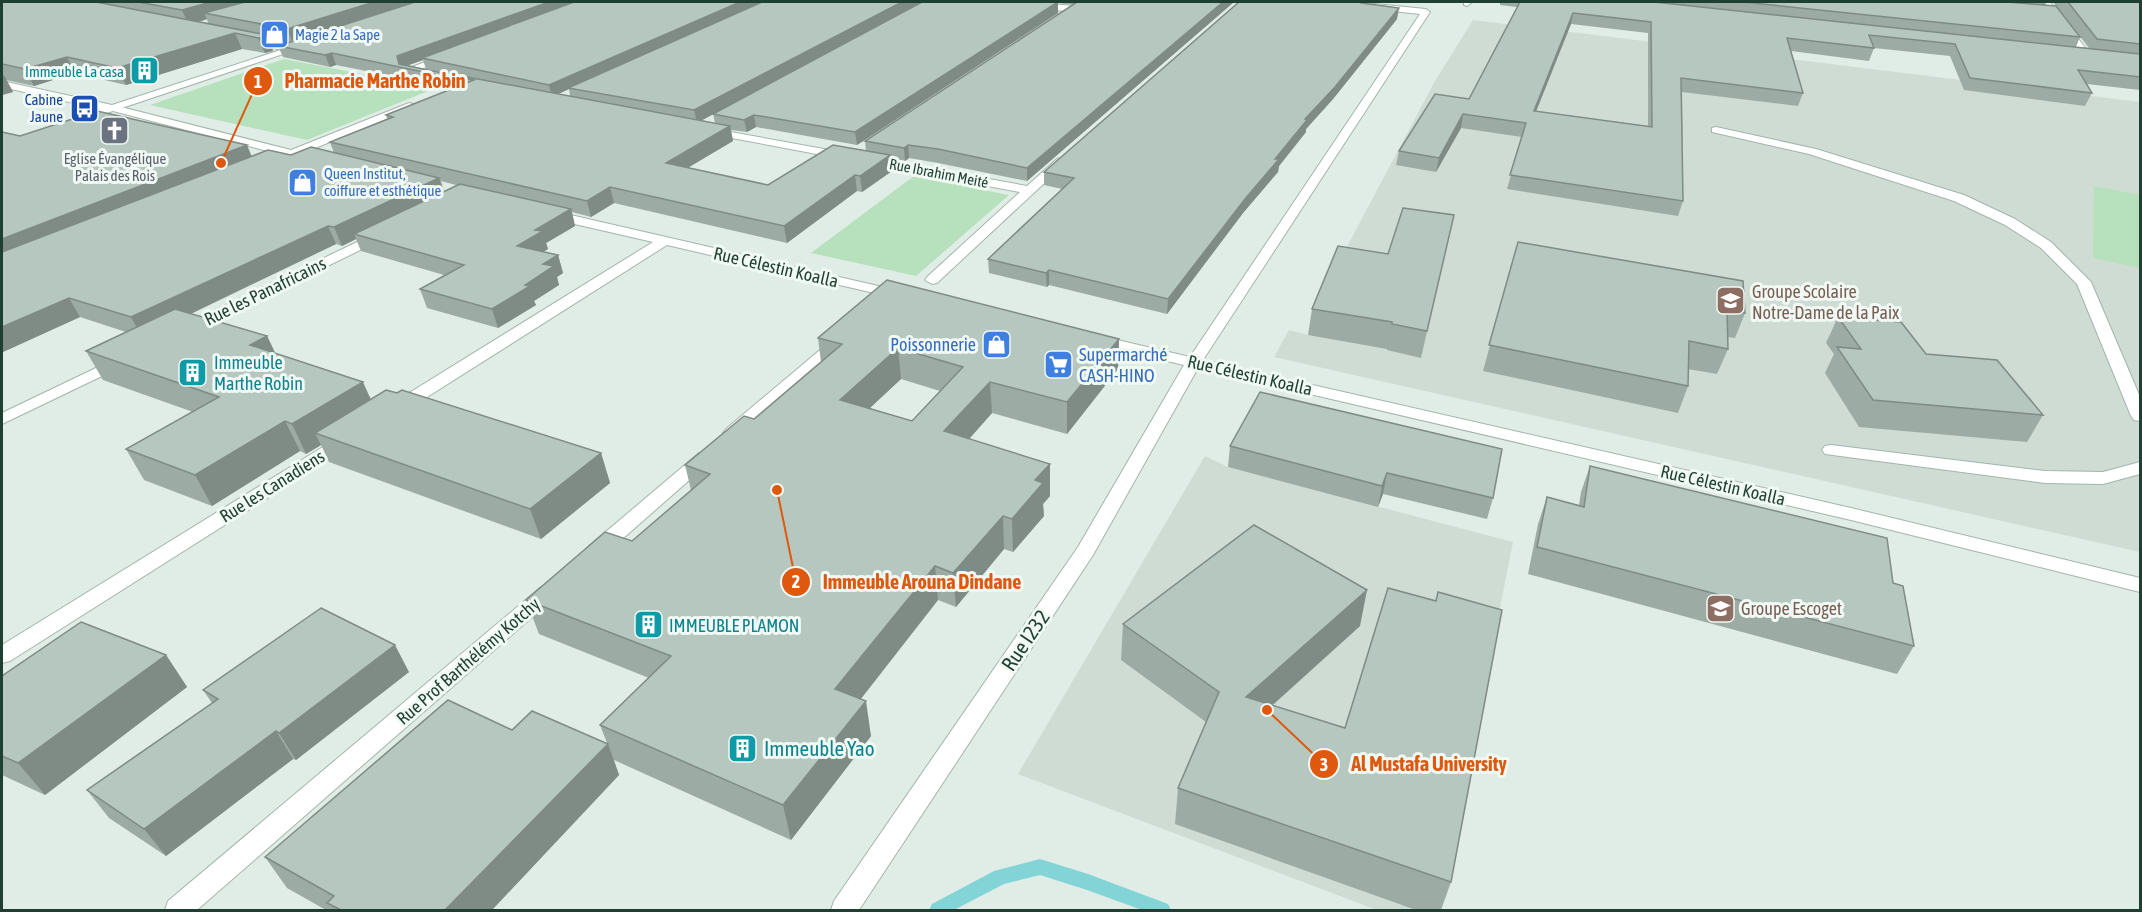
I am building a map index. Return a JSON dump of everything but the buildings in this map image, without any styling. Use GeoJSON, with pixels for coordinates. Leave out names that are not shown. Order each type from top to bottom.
{"type":"FeatureCollection","features":[{"type":"Feature","properties":{"kind":"street"},"geometry":{"type":"LineString","coordinates":[[1013,2],[1073,9],[1044,28]]}},
{"type":"Feature","properties":{"kind":"street","name":"Rue I232"},"geometry":{"type":"LineString","coordinates":[[844,910],[1086,550],[1194,362],[1426,12],[1335,2]]}},
{"type":"Feature","properties":{"kind":"street"},"geometry":{"type":"LineString","coordinates":[[2046,2],[2087,56]]}},
{"type":"Feature","properties":{"kind":"street"},"geometry":{"type":"LineString","coordinates":[[2044,12],[2055,13]]}},
{"type":"Feature","properties":{"kind":"street"},"geometry":{"type":"LineString","coordinates":[[234,38],[292,49]]}},
{"type":"Feature","properties":{"kind":"street"},"geometry":{"type":"LineString","coordinates":[[69,123],[314,42]]}},
{"type":"Feature","properties":{"kind":"street"},"geometry":{"type":"LineString","coordinates":[[461,51],[407,71],[498,91]]}},
{"type":"Feature","properties":{"kind":"street"},"geometry":{"type":"LineString","coordinates":[[2075,54],[2098,57]]}},
{"type":"Feature","properties":{"kind":"street"},"geometry":{"type":"LineString","coordinates":[[2,84],[113,108],[337,164]]}},
{"type":"Feature","properties":{"kind":"street"},"geometry":{"type":"LineString","coordinates":[[443,93],[464,84]]}},
{"type":"Feature","properties":{"kind":"street"},"geometry":{"type":"LineString","coordinates":[[268,162],[422,101]]}},
{"type":"Feature","properties":{"kind":"street","name":"Rue Ibrahim Meité"},"geometry":{"type":"LineString","coordinates":[[719,118],[698,129],[857,153],[1028,190]]}},
{"type":"Feature","properties":{"kind":"street"},"geometry":{"type":"LineString","coordinates":[[1716,130],[1822,154],[1959,198],[2010,222],[2046,245],[2084,282],[2140,416]]}},
{"type":"Feature","properties":{"kind":"street"},"geometry":{"type":"LineString","coordinates":[[932,280],[1073,151]]}},
{"type":"Feature","properties":{"kind":"street","name":"Rue Célestin Koalla"},"geometry":{"type":"LineString","coordinates":[[531,210],[918,299]]}},
{"type":"Feature","properties":{"kind":"street","name":"Rue les Panafricains"},"geometry":{"type":"LineString","coordinates":[[173,336],[388,231]]}},
{"type":"Feature","properties":{"kind":"street"},"geometry":{"type":"LineString","coordinates":[[383,417],[664,241]]}},
{"type":"Feature","properties":{"kind":"street"},"geometry":{"type":"LineString","coordinates":[[877,309],[895,294]]}},
{"type":"Feature","properties":{"kind":"street"},"geometry":{"type":"LineString","coordinates":[[577,567],[858,325]]}},
{"type":"Feature","properties":{"kind":"street","name":"Rue Célestin Koalla"},"geometry":{"type":"LineString","coordinates":[[1079,336],[1851,514],[2140,585]]}},
{"type":"Feature","properties":{"kind":"street"},"geometry":{"type":"LineString","coordinates":[[2,419],[130,357]]}},
{"type":"Feature","properties":{"kind":"street","name":"Rue les Canadiens"},"geometry":{"type":"LineString","coordinates":[[2,655],[363,429]]}},
{"type":"Feature","properties":{"kind":"street"},"geometry":{"type":"LineString","coordinates":[[1831,450],[2045,477],[2103,478],[2140,468]]}},
{"type":"Feature","properties":{"kind":"street","name":"Rue Prof Barthélémy Kotchy"},"geometry":{"type":"LineString","coordinates":[[178,910],[559,582]]}},
{"type":"Feature","properties":{"kind":"shaded area","name":"Groupe Scolaire Notre-Dame de la Paix"},"geometry":{"type":"Polygon","coordinates":[[[1473,20],[2140,102],[2140,552],[1274,357],[1289,330],[1308,335],[1334,271],[1435,81],[1473,20]]]}},
{"type":"Feature","properties":{"kind":"shaded area"},"geometry":{"type":"Polygon","coordinates":[[[1205,456],[1228,467],[1513,542],[1440,910],[1377,910],[1018,774],[1205,456]]]}},
{"type":"Feature","properties":{"kind":"green space"},"geometry":{"type":"Polygon","coordinates":[[[284,59],[378,77],[387,74],[443,85],[307,140],[150,105],[284,59]]]}},
{"type":"Feature","properties":{"kind":"green space"},"geometry":{"type":"Polygon","coordinates":[[[914,176],[1009,195],[916,276],[811,253],[914,176]]]}},
{"type":"Feature","properties":{"kind":"green space"},"geometry":{"type":"Polygon","coordinates":[[[2094,186],[2140,195],[2140,268],[2093,258],[2094,186]]]}},
{"type":"Feature","properties":{"kind":"waterway"},"geometry":{"type":"LineString","coordinates":[[938,910],[1000,877],[1040,867],[1088,882],[1162,910]]}},
{"type":"Feature","properties":{"kind":"place","name":"Magie 2 la Sape"},"geometry":{"type":"Point","coordinates":[274,34]}},
{"type":"Feature","properties":{"kind":"place","name":"Immeuble La casa"},"geometry":{"type":"Point","coordinates":[145,71]}},
{"type":"Feature","properties":{"kind":"place","name":"Cabine Jaune"},"geometry":{"type":"Point","coordinates":[84,108]}},
{"type":"Feature","properties":{"kind":"place","name":"Eglise Évangélique Palais des Rois"},"geometry":{"type":"Point","coordinates":[115,131]}},
{"type":"Feature","properties":{"kind":"place","name":"Pharmacie Marthe Robin"},"geometry":{"type":"Point","coordinates":[221,163]}},
{"type":"Feature","properties":{"kind":"place","name":"Queen Institut, coiffure et esthétique"},"geometry":{"type":"Point","coordinates":[303,182]}},
{"type":"Feature","properties":{"kind":"place","name":"Groupe Scolaire Notre-Dame de la Paix"},"geometry":{"type":"Point","coordinates":[1731,301]}},
{"type":"Feature","properties":{"kind":"place","name":"Poissonnerie"},"geometry":{"type":"Point","coordinates":[997,344]}},
{"type":"Feature","properties":{"kind":"place","name":"Supermarché CASH-HINO"},"geometry":{"type":"Point","coordinates":[1058,364]}},
{"type":"Feature","properties":{"kind":"place","name":"Immeuble Marthe Robin"},"geometry":{"type":"Point","coordinates":[193,372]}},
{"type":"Feature","properties":{"kind":"place","name":"Immeuble Arouna Dindane"},"geometry":{"type":"Point","coordinates":[777,490]}},
{"type":"Feature","properties":{"kind":"place","name":"Groupe Escoget"},"geometry":{"type":"Point","coordinates":[1720,608]}},
{"type":"Feature","properties":{"kind":"place","name":"IMMEUBLE PLAMON"},"geometry":{"type":"Point","coordinates":[648,625]}},
{"type":"Feature","properties":{"kind":"place","name":"Al Mustafa University"},"geometry":{"type":"Point","coordinates":[1267,710]}},
{"type":"Feature","properties":{"kind":"place","name":"Immeuble Yao"},"geometry":{"type":"Point","coordinates":[743,748]}}]}
